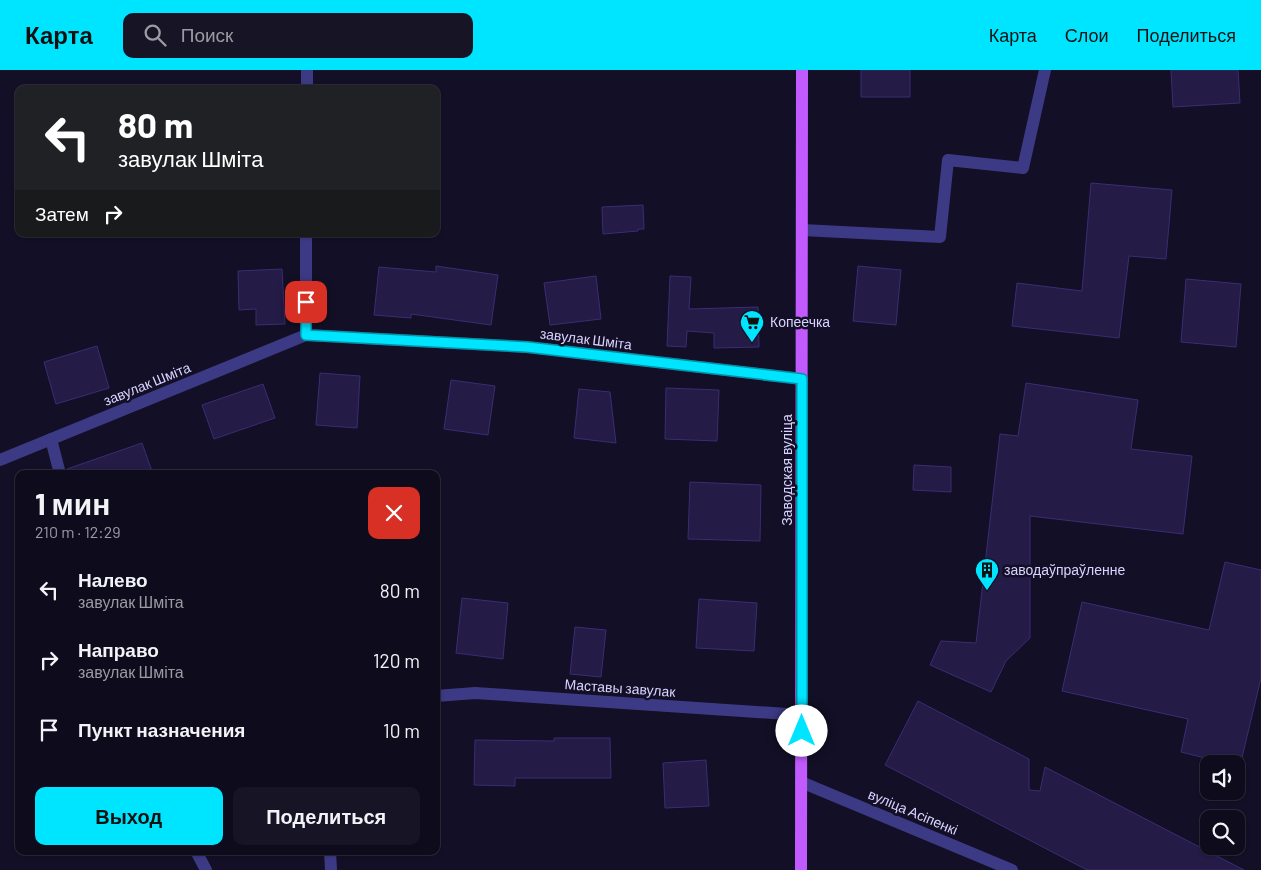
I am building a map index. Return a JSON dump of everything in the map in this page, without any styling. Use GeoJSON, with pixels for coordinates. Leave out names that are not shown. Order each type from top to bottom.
{"type":"FeatureCollection","features":[{"type":"Feature","properties":{"kind":"main road","name":"Заводская вуліца"},"geometry":{"type":"LineString","coordinates":[[801,870],[802,70]]}},
{"type":"Feature","properties":{"kind":"street"},"geometry":{"type":"LineString","coordinates":[[306,85],[307,70]]}},
{"type":"Feature","properties":{"kind":"street"},"geometry":{"type":"LineString","coordinates":[[802,230],[940,237],[948,160],[1023,168],[1045,70]]}},
{"type":"Feature","properties":{"kind":"street"},"geometry":{"type":"LineString","coordinates":[[306,237],[306,335]]}},
{"type":"Feature","properties":{"kind":"street","name":"завулак Шміта"},"geometry":{"type":"LineString","coordinates":[[0,460],[306,335],[527,347],[802,379]]}},
{"type":"Feature","properties":{"kind":"street"},"geometry":{"type":"LineString","coordinates":[[51,439],[59,470]]}},
{"type":"Feature","properties":{"kind":"street","name":"Маставы завулак"},"geometry":{"type":"LineString","coordinates":[[440,696],[475,693],[802,715]]}},
{"type":"Feature","properties":{"kind":"street","name":"вуліца Асіпенкі"},"geometry":{"type":"LineString","coordinates":[[802,782],[1012,870]]}},
{"type":"Feature","properties":{"kind":"street"},"geometry":{"type":"LineString","coordinates":[[198,855],[206,870]]}},
{"type":"Feature","properties":{"kind":"street"},"geometry":{"type":"LineString","coordinates":[[330,855],[331,870]]}},
{"type":"Feature","properties":{"kind":"building"},"geometry":{"type":"Polygon","coordinates":[[[861,70],[910,70],[910,97],[861,97],[861,70]]]}},
{"type":"Feature","properties":{"kind":"building"},"geometry":{"type":"Polygon","coordinates":[[[1171,70],[1238,70],[1240,103],[1173,107],[1171,70]]]}},
{"type":"Feature","properties":{"kind":"building"},"geometry":{"type":"Polygon","coordinates":[[[1091,183],[1172,190],[1166,259],[1129,256],[1119,338],[1012,326],[1017,283],[1082,291],[1091,183]]]}},
{"type":"Feature","properties":{"kind":"building"},"geometry":{"type":"Polygon","coordinates":[[[643,205],[644,229],[603,234],[602,207],[643,205]]]}},
{"type":"Feature","properties":{"kind":"building"},"geometry":{"type":"Polygon","coordinates":[[[436,266],[498,275],[491,325],[411,314],[411,318],[374,315],[379,267],[436,272],[436,266]]]}},
{"type":"Feature","properties":{"kind":"building"},"geometry":{"type":"Polygon","coordinates":[[[858,266],[901,270],[896,325],[853,321],[858,266]]]}},
{"type":"Feature","properties":{"kind":"building"},"geometry":{"type":"Polygon","coordinates":[[[282,269],[285,324],[256,325],[256,309],[239,310],[238,271],[282,269]]]}},
{"type":"Feature","properties":{"kind":"building"},"geometry":{"type":"Polygon","coordinates":[[[596,276],[601,319],[550,325],[544,283],[596,276]]]}},
{"type":"Feature","properties":{"kind":"building"},"geometry":{"type":"Polygon","coordinates":[[[670,276],[691,277],[689,309],[758,307],[759,347],[714,348],[714,333],[687,331],[686,347],[667,346],[670,276]]]}},
{"type":"Feature","properties":{"kind":"building"},"geometry":{"type":"Polygon","coordinates":[[[1186,279],[1241,284],[1236,347],[1181,342],[1186,279]]]}},
{"type":"Feature","properties":{"kind":"building"},"geometry":{"type":"Polygon","coordinates":[[[97,346],[109,388],[56,404],[44,362],[97,346]]]}},
{"type":"Feature","properties":{"kind":"building"},"geometry":{"type":"Polygon","coordinates":[[[320,373],[360,376],[357,428],[316,425],[320,373]]]}},
{"type":"Feature","properties":{"kind":"building"},"geometry":{"type":"Polygon","coordinates":[[[451,380],[495,386],[488,435],[444,429],[451,380]]]}},
{"type":"Feature","properties":{"kind":"building"},"geometry":{"type":"Polygon","coordinates":[[[1026,383],[1138,400],[1131,449],[1192,456],[1183,534],[1030,516],[1030,638],[1006,661],[991,692],[930,665],[941,641],[976,643],[1000,434],[1018,436],[1026,383]]]}},
{"type":"Feature","properties":{"kind":"building"},"geometry":{"type":"Polygon","coordinates":[[[263,384],[275,418],[214,439],[202,405],[263,384]]]}},
{"type":"Feature","properties":{"kind":"building"},"geometry":{"type":"Polygon","coordinates":[[[666,388],[719,390],[717,441],[665,439],[666,388]]]}},
{"type":"Feature","properties":{"kind":"building"},"geometry":{"type":"Polygon","coordinates":[[[579,389],[610,392],[616,443],[574,438],[579,389]]]}},
{"type":"Feature","properties":{"kind":"building"},"geometry":{"type":"Polygon","coordinates":[[[142,443],[152,470],[67,470],[142,443]]]}},
{"type":"Feature","properties":{"kind":"building"},"geometry":{"type":"Polygon","coordinates":[[[914,465],[951,467],[951,492],[913,490],[914,465]]]}},
{"type":"Feature","properties":{"kind":"building"},"geometry":{"type":"Polygon","coordinates":[[[690,482],[761,485],[760,541],[688,539],[690,482]]]}},
{"type":"Feature","properties":{"kind":"building"},"geometry":{"type":"Polygon","coordinates":[[[1225,562],[1261,570],[1261,678],[1243,755],[1200,755],[1200,757],[1181,752],[1188,719],[1062,691],[1082,602],[1209,630],[1225,562]]]}},
{"type":"Feature","properties":{"kind":"building"},"geometry":{"type":"Polygon","coordinates":[[[462,598],[508,603],[503,659],[456,653],[462,598]]]}},
{"type":"Feature","properties":{"kind":"building"},"geometry":{"type":"Polygon","coordinates":[[[699,599],[757,603],[754,651],[696,648],[699,599]]]}},
{"type":"Feature","properties":{"kind":"building"},"geometry":{"type":"Polygon","coordinates":[[[575,627],[606,630],[601,677],[570,674],[575,627]]]}},
{"type":"Feature","properties":{"kind":"building"},"geometry":{"type":"Polygon","coordinates":[[[918,701],[1029,759],[1029,790],[1040,791],[1045,767],[1200,847],[1200,855],[1215,855],[1244,870],[1087,870],[885,765],[918,701]]]}},
{"type":"Feature","properties":{"kind":"building"},"geometry":{"type":"Polygon","coordinates":[[[554,738],[610,738],[611,778],[515,778],[515,786],[474,785],[475,740],[554,741],[554,738]]]}},
{"type":"Feature","properties":{"kind":"building"},"geometry":{"type":"Polygon","coordinates":[[[706,760],[709,806],[665,808],[663,763],[706,760]]]}},
{"type":"Feature","properties":{"kind":"place","name":"Копеечка"},"geometry":{"type":"Point","coordinates":[752,343]}},
{"type":"Feature","properties":{"kind":"place","name":"заводаўпраўленне"},"geometry":{"type":"Point","coordinates":[987,591]}},
{"type":"Feature","properties":{"kind":"route"},"geometry":{"type":"LineString","coordinates":[[306,302],[306,335],[527,347],[802,379],[802,731]]}}]}
